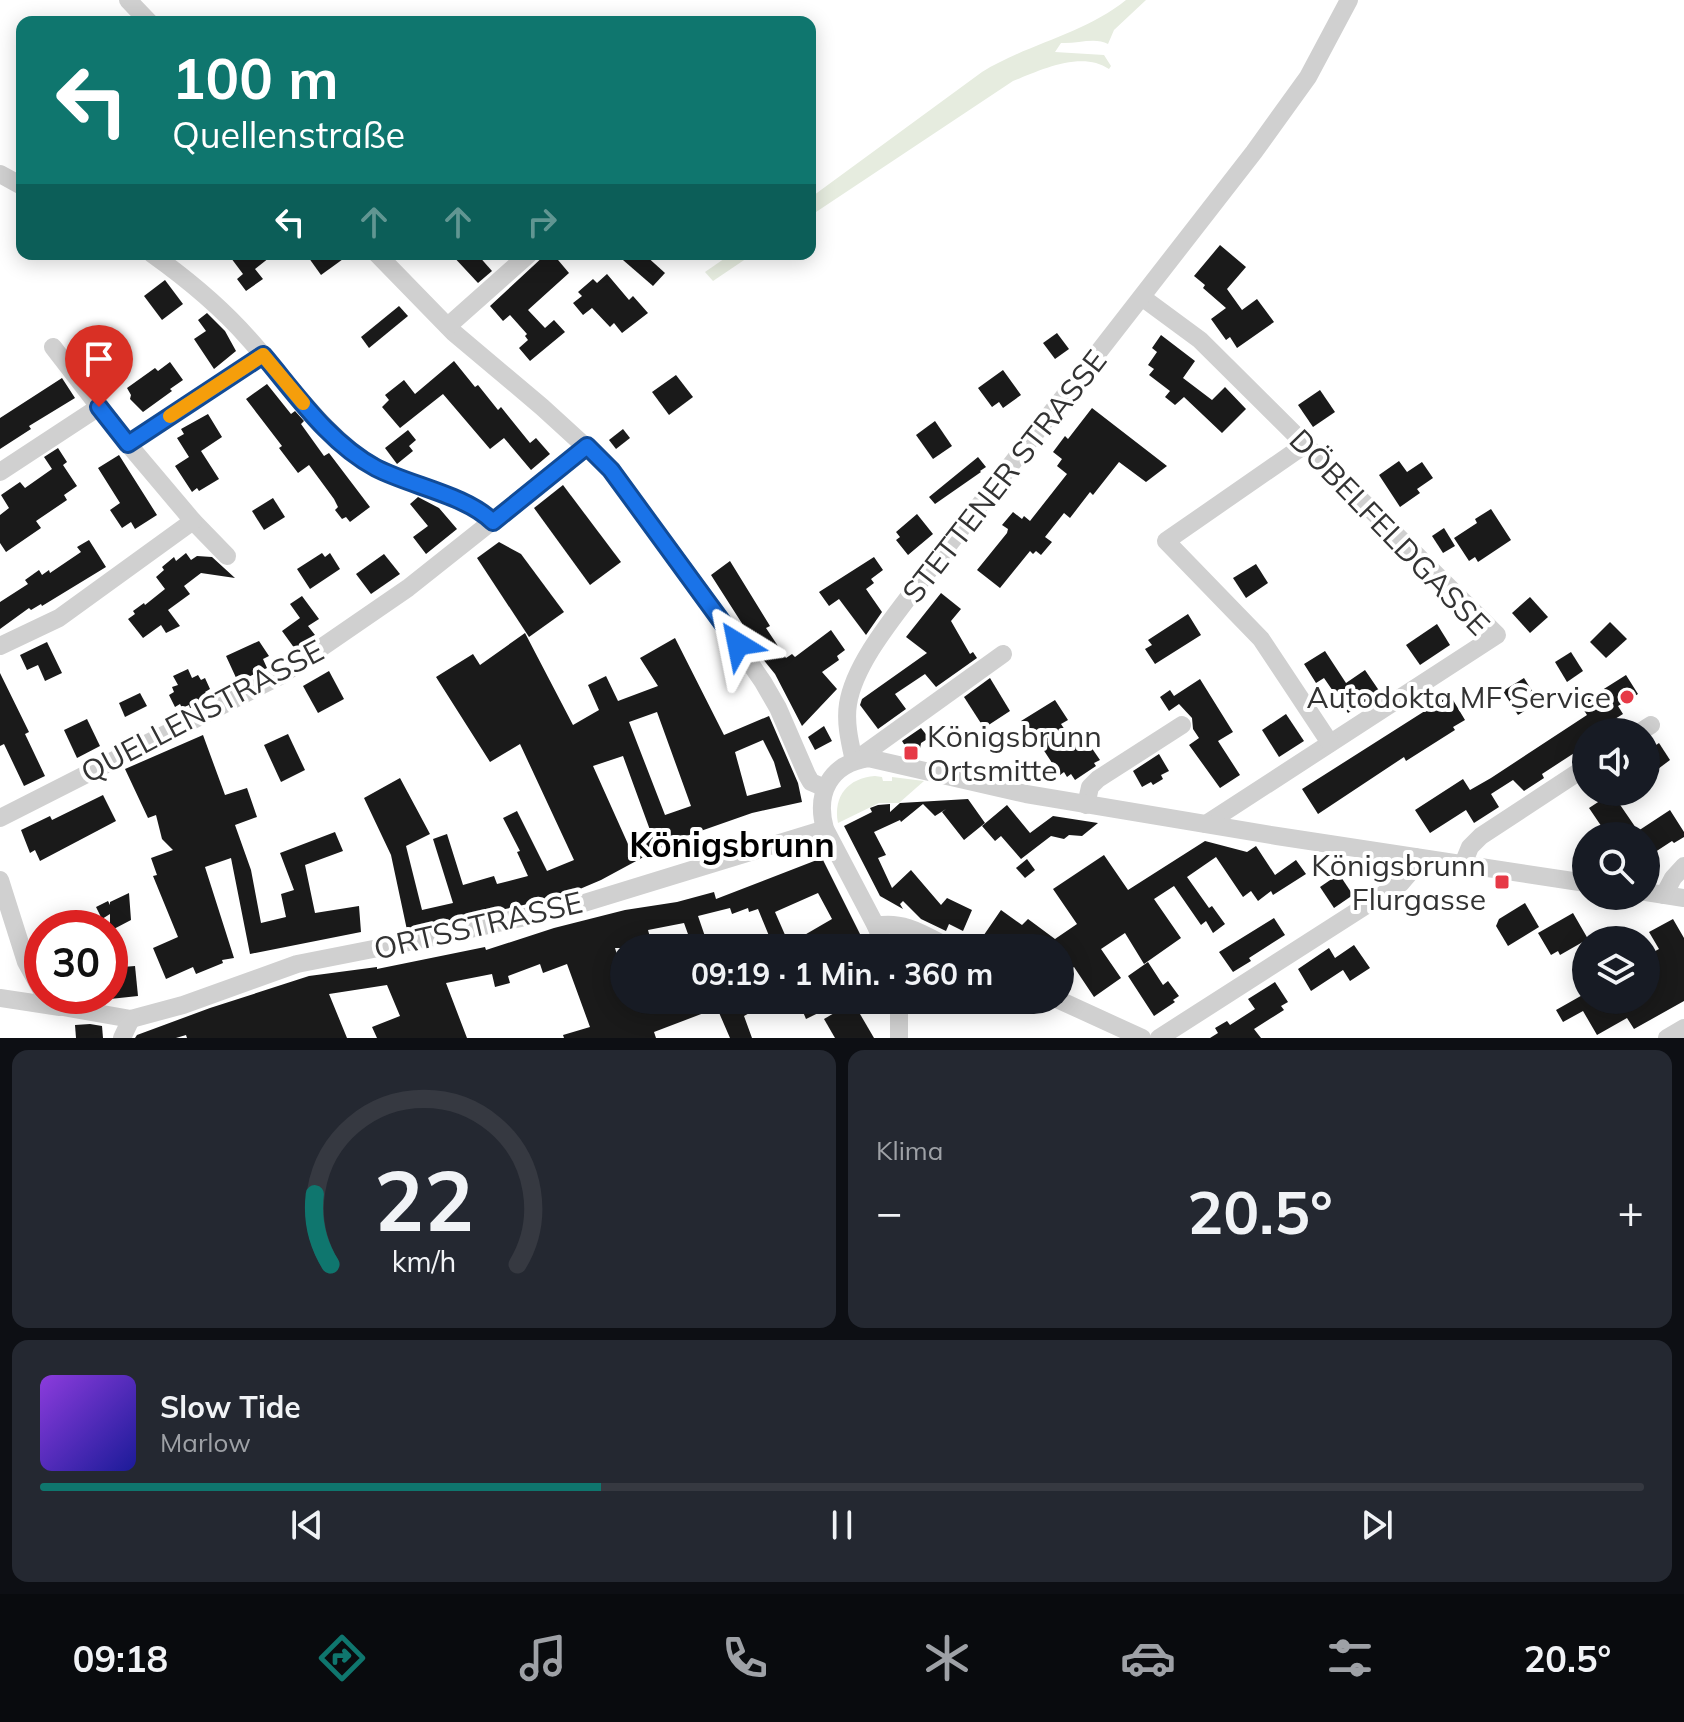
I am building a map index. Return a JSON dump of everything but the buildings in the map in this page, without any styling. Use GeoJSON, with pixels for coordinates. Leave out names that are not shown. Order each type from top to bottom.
{"type":"FeatureCollection","features":[{"type":"Feature","properties":{"kind":"street"},"geometry":{"type":"LineString","coordinates":[[128,0],[143,16]]}},
{"type":"Feature","properties":{"kind":"street","name":"STETTENER STRASSE"},"geometry":{"type":"LineString","coordinates":[[854,761],[848,706],[855,681],[871,653],[926,574],[1210,211],[1308,77],[1349,0]]}},
{"type":"Feature","properties":{"kind":"street"},"geometry":{"type":"LineString","coordinates":[[160,260],[205,295],[263,355],[325,427],[367,463],[406,482],[477,509],[493,522]]}},
{"type":"Feature","properties":{"kind":"street"},"geometry":{"type":"LineString","coordinates":[[383,260],[448,326],[611,470],[730,633],[778,708],[811,782],[825,788]]}},
{"type":"Feature","properties":{"kind":"street"},"geometry":{"type":"LineString","coordinates":[[448,326],[522,260]]}},
{"type":"Feature","properties":{"kind":"street","name":"DÖBELFELDGASSE"},"geometry":{"type":"LineString","coordinates":[[1143,298],[1200,340],[1497,635],[1206,824]]}},
{"type":"Feature","properties":{"kind":"street"},"geometry":{"type":"LineString","coordinates":[[53,347],[128,444],[227,556]]}},
{"type":"Feature","properties":{"kind":"street"},"geometry":{"type":"LineString","coordinates":[[128,444],[263,355]]}},
{"type":"Feature","properties":{"kind":"street"},"geometry":{"type":"LineString","coordinates":[[0,472],[99,407]]}},
{"type":"Feature","properties":{"kind":"street"},"geometry":{"type":"LineString","coordinates":[[1306,444],[1166,541],[1261,639],[1330,743]]}},
{"type":"Feature","properties":{"kind":"street","name":"QUELLENSTRASSE"},"geometry":{"type":"LineString","coordinates":[[0,818],[280,676],[398,596],[587,446]]}},
{"type":"Feature","properties":{"kind":"street"},"geometry":{"type":"LineString","coordinates":[[0,646],[59,618],[193,521]]}},
{"type":"Feature","properties":{"kind":"street"},"geometry":{"type":"LineString","coordinates":[[879,934],[825,829],[822,813],[825,788],[840,768],[1003,654]]}},
{"type":"Feature","properties":{"kind":"street"},"geometry":{"type":"LineString","coordinates":[[1086,805],[1090,787],[1098,779],[1182,725]]}},
{"type":"Feature","properties":{"kind":"street"},"geometry":{"type":"LineString","coordinates":[[854,761],[873,758],[1086,805],[1572,881]]}},
{"type":"Feature","properties":{"kind":"street"},"geometry":{"type":"LineString","coordinates":[[1463,864],[1477,839],[1572,776]]}},
{"type":"Feature","properties":{"kind":"street","name":"ORTSSTRASSE"},"geometry":{"type":"LineString","coordinates":[[131,1019],[183,1005],[297,964],[571,907],[825,829]]}},
{"type":"Feature","properties":{"kind":"street"},"geometry":{"type":"LineString","coordinates":[[1159,1038],[1401,883],[1413,869],[1415,857]]}},
{"type":"Feature","properties":{"kind":"street"},"geometry":{"type":"LineString","coordinates":[[1660,890],[1684,866]]}},
{"type":"Feature","properties":{"kind":"street"},"geometry":{"type":"LineString","coordinates":[[0,880],[24,956]]}},
{"type":"Feature","properties":{"kind":"street"},"geometry":{"type":"LineString","coordinates":[[1660,895],[1684,898]]}},
{"type":"Feature","properties":{"kind":"street"},"geometry":{"type":"LineString","coordinates":[[876,926],[889,923],[902,925],[921,934]]}},
{"type":"Feature","properties":{"kind":"street"},"geometry":{"type":"LineString","coordinates":[[0,998],[24,1003]]}},
{"type":"Feature","properties":{"kind":"street"},"geometry":{"type":"LineString","coordinates":[[1074,1007],[1142,1038]]}},
{"type":"Feature","properties":{"kind":"street"},"geometry":{"type":"LineString","coordinates":[[109,1014],[131,1019],[122,1038]]}},
{"type":"Feature","properties":{"kind":"street"},"geometry":{"type":"LineString","coordinates":[[899,1014],[899,1038]]}},
{"type":"Feature","properties":{"kind":"street"},"geometry":{"type":"LineString","coordinates":[[1667,1038],[1684,1028]]}},
{"type":"Feature","properties":{"kind":"shaded area"},"geometry":{"type":"Polygon","coordinates":[[[1126,0],[1146,0],[1114,30],[1108,44],[1092,41],[1061,43],[1055,52],[1104,55],[1111,66],[1109,69],[1086,61],[1074,62],[1048,67],[1013,81],[816,212],[816,194],[982,72],[1110,12],[1126,0]]]}},
{"type":"Feature","properties":{"kind":"shaded area"},"geometry":{"type":"Polygon","coordinates":[[[722,260],[744,260],[713,281],[705,272],[722,260]]]}},
{"type":"Feature","properties":{"kind":"shaded area"},"geometry":{"type":"Polygon","coordinates":[[[882,777],[883,781],[892,781],[892,777],[924,781],[899,803],[879,803],[838,823],[838,805],[844,790],[857,780],[882,777]]]}},
{"type":"Feature","properties":{"kind":"slow traffic"},"geometry":{"type":"LineString","coordinates":[[170,416],[263,355],[303,403]]}},
{"type":"Feature","properties":{"kind":"place","name":"Autodokta MF Service"},"geometry":{"type":"Point","coordinates":[1627,697]}},
{"type":"Feature","properties":{"kind":"place","name":"Königsbrunn Ortsmitte"},"geometry":{"type":"Point","coordinates":[911,753]}},
{"type":"Feature","properties":{"kind":"place","name":"Königsbrunn Flurgasse"},"geometry":{"type":"Point","coordinates":[1502,882]}},
{"type":"Feature","properties":{"kind":"district","name":"Königsbrunn"},"geometry":{"type":"Point","coordinates":[732,844]}},
{"type":"Feature","properties":{"kind":"route"},"geometry":{"type":"LineString","coordinates":[[99,407],[128,444],[263,355],[325,427],[367,463],[406,482],[477,509],[493,522],[587,446],[611,470],[738,644]]}}]}
